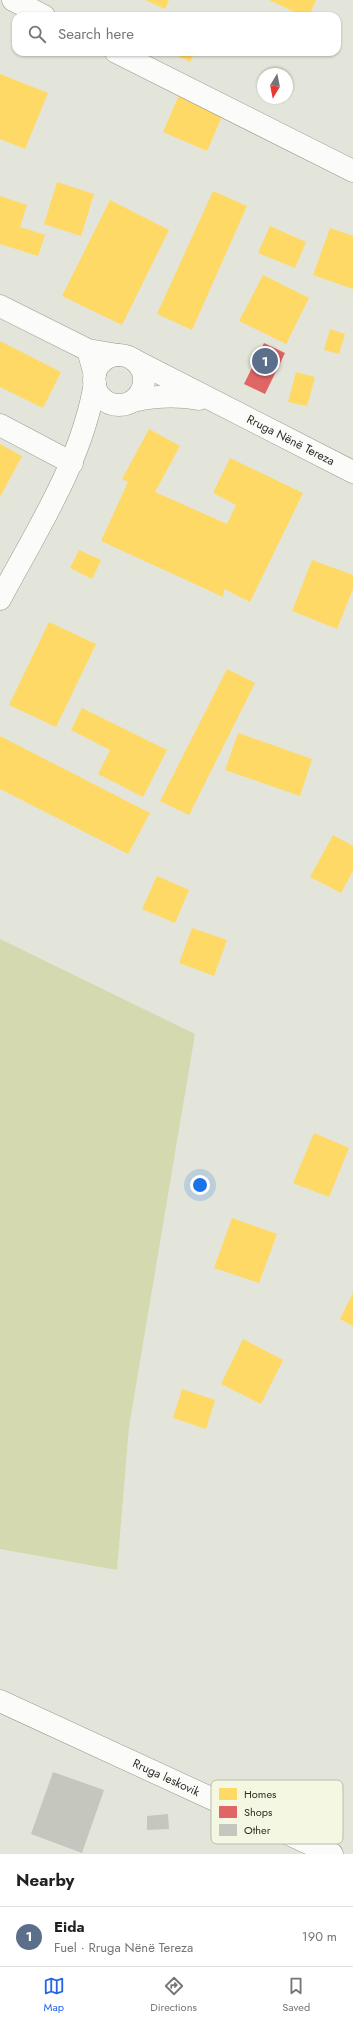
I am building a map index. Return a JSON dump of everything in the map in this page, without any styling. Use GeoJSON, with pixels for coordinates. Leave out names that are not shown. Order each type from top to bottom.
{"type":"FeatureCollection","features":[{"type":"Feature","properties":{"kind":"street"},"geometry":{"type":"LineString","coordinates":[[13,0],[36,12]]}},
{"type":"Feature","properties":{"kind":"street"},"geometry":{"type":"LineString","coordinates":[[124,56],[353,171]]}},
{"type":"Feature","properties":{"kind":"street","name":"Rruga Nënë Tereza"},"geometry":{"type":"LineString","coordinates":[[0,306],[88,350],[126,357],[353,472]]}},
{"type":"Feature","properties":{"kind":"street"},"geometry":{"type":"LineString","coordinates":[[88,350],[95,379]]}},
{"type":"Feature","properties":{"kind":"street"},"geometry":{"type":"LineString","coordinates":[[0,599],[72,462],[96,427],[129,402],[143,388],[143,372],[126,357],[103,361],[97,368],[88,416],[72,462]]}},
{"type":"Feature","properties":{"kind":"street","name":"Rruga Nënë Tereza"},"geometry":{"type":"LineString","coordinates":[[95,379],[102,398],[109,403],[129,402],[152,396],[176,396],[198,399],[229,410]]}},
{"type":"Feature","properties":{"kind":"street"},"geometry":{"type":"LineString","coordinates":[[0,425],[72,462]]}},
{"type":"Feature","properties":{"kind":"street","name":"Rruga leskovik"},"geometry":{"type":"LineString","coordinates":[[0,1701],[211,1798]]}},
{"type":"Feature","properties":{"kind":"street","name":"Rruga leskovik"},"geometry":{"type":"LineString","coordinates":[[310,1844],[332,1854]]}},
{"type":"Feature","properties":{"kind":"green space"},"geometry":{"type":"Polygon","coordinates":[[[0,939],[195,1034],[129,1427],[117,1570],[0,1549],[0,939]]]}},
{"type":"Feature","properties":{"kind":"building: Homes"},"geometry":{"type":"Polygon","coordinates":[[[145,0],[169,0],[165,9],[145,0]]]}},
{"type":"Feature","properties":{"kind":"building: Homes"},"geometry":{"type":"Polygon","coordinates":[[[269,0],[316,0],[311,12],[294,12],[269,0]]]}},
{"type":"Feature","properties":{"kind":"building: Homes"},"geometry":{"type":"Polygon","coordinates":[[[178,56],[193,56],[190,62],[178,56]]]}},
{"type":"Feature","properties":{"kind":"building: Homes"},"geometry":{"type":"Polygon","coordinates":[[[0,74],[48,93],[25,149],[0,139],[0,74]]]}},
{"type":"Feature","properties":{"kind":"building: Homes"},"geometry":{"type":"Polygon","coordinates":[[[179,95],[223,114],[207,151],[163,132],[179,95]]]}},
{"type":"Feature","properties":{"kind":"building: Homes"},"geometry":{"type":"Polygon","coordinates":[[[57,182],[94,194],[81,236],[44,224],[57,182]]]}},
{"type":"Feature","properties":{"kind":"building: Homes"},"geometry":{"type":"Polygon","coordinates":[[[213,191],[247,206],[192,330],[157,314],[213,191]]]}},
{"type":"Feature","properties":{"kind":"building: Homes"},"geometry":{"type":"Polygon","coordinates":[[[0,196],[27,205],[20,227],[45,235],[38,256],[0,244],[0,196]]]}},
{"type":"Feature","properties":{"kind":"building: Homes"},"geometry":{"type":"Polygon","coordinates":[[[110,200],[169,230],[122,325],[62,296],[110,200]]]}},
{"type":"Feature","properties":{"kind":"building: Homes"},"geometry":{"type":"Polygon","coordinates":[[[270,226],[306,242],[295,268],[258,253],[270,226]]]}},
{"type":"Feature","properties":{"kind":"building: Homes"},"geometry":{"type":"Polygon","coordinates":[[[330,228],[353,236],[353,289],[313,275],[330,228]]]}},
{"type":"Feature","properties":{"kind":"building: Homes"},"geometry":{"type":"Polygon","coordinates":[[[263,275],[309,298],[286,344],[239,321],[263,275]]]}},
{"type":"Feature","properties":{"kind":"building: Homes"},"geometry":{"type":"Polygon","coordinates":[[[330,329],[345,334],[339,354],[324,350],[330,329]]]}},
{"type":"Feature","properties":{"kind":"building: Homes"},"geometry":{"type":"Polygon","coordinates":[[[0,341],[61,372],[43,408],[0,387],[0,341]]]}},
{"type":"Feature","properties":{"kind":"building: Homes"},"geometry":{"type":"Polygon","coordinates":[[[296,372],[315,377],[307,406],[288,402],[296,372]]]}},
{"type":"Feature","properties":{"kind":"building: Homes"},"geometry":{"type":"Polygon","coordinates":[[[149,429],[180,446],[155,492],[227,524],[236,505],[213,493],[230,458],[303,493],[250,602],[224,589],[223,597],[101,541],[128,482],[122,479],[149,429]]]}},
{"type":"Feature","properties":{"kind":"building: Homes"},"geometry":{"type":"Polygon","coordinates":[[[0,444],[22,456],[0,497],[0,444]]]}},
{"type":"Feature","properties":{"kind":"building: Homes"},"geometry":{"type":"Polygon","coordinates":[[[79,550],[101,560],[92,579],[70,568],[79,550]]]}},
{"type":"Feature","properties":{"kind":"building: Homes"},"geometry":{"type":"Polygon","coordinates":[[[312,560],[353,575],[353,589],[337,629],[292,611],[312,560]]]}},
{"type":"Feature","properties":{"kind":"building: Homes"},"geometry":{"type":"Polygon","coordinates":[[[49,622],[96,644],[56,727],[9,705],[49,622]]]}},
{"type":"Feature","properties":{"kind":"building: Homes"},"geometry":{"type":"Polygon","coordinates":[[[227,669],[255,683],[189,815],[160,801],[227,669]]]}},
{"type":"Feature","properties":{"kind":"building: Homes"},"geometry":{"type":"Polygon","coordinates":[[[82,708],[167,750],[143,797],[98,774],[110,750],[71,730],[82,708]]]}},
{"type":"Feature","properties":{"kind":"building: Homes"},"geometry":{"type":"Polygon","coordinates":[[[238,733],[312,759],[300,796],[225,770],[238,733]]]}},
{"type":"Feature","properties":{"kind":"building: Homes"},"geometry":{"type":"Polygon","coordinates":[[[0,736],[150,813],[128,854],[0,789],[0,736]]]}},
{"type":"Feature","properties":{"kind":"building: Homes"},"geometry":{"type":"Polygon","coordinates":[[[333,835],[353,846],[353,871],[341,893],[310,877],[333,835]]]}},
{"type":"Feature","properties":{"kind":"building: Homes"},"geometry":{"type":"Polygon","coordinates":[[[157,876],[189,890],[175,923],[142,909],[157,876]]]}},
{"type":"Feature","properties":{"kind":"building: Homes"},"geometry":{"type":"Polygon","coordinates":[[[192,928],[227,940],[214,976],[179,963],[192,928]]]}},
{"type":"Feature","properties":{"kind":"building: Homes"},"geometry":{"type":"Polygon","coordinates":[[[314,1133],[349,1148],[329,1197],[293,1183],[314,1133]]]}},
{"type":"Feature","properties":{"kind":"building: Homes"},"geometry":{"type":"Polygon","coordinates":[[[232,1218],[277,1234],[259,1283],[214,1268],[232,1218]]]}},
{"type":"Feature","properties":{"kind":"building: Homes"},"geometry":{"type":"Polygon","coordinates":[[[353,1293],[353,1326],[340,1319],[353,1293]]]}},
{"type":"Feature","properties":{"kind":"building: Homes"},"geometry":{"type":"Polygon","coordinates":[[[243,1339],[283,1360],[261,1404],[221,1384],[243,1339]]]}},
{"type":"Feature","properties":{"kind":"building: Homes"},"geometry":{"type":"Polygon","coordinates":[[[182,1389],[215,1400],[206,1429],[173,1418],[182,1389]]]}},
{"type":"Feature","properties":{"kind":"building: Shops"},"geometry":{"type":"Polygon","coordinates":[[[264,343],[285,353],[265,394],[244,384],[264,343]]]}},
{"type":"Feature","properties":{"kind":"building: Other"},"geometry":{"type":"Polygon","coordinates":[[[53,1772],[104,1790],[82,1853],[31,1834],[53,1772]]]}},
{"type":"Feature","properties":{"kind":"building: Other"},"geometry":{"type":"Polygon","coordinates":[[[168,1814],[169,1829],[147,1830],[147,1816],[168,1814]]]}},
{"type":"Feature","properties":{"kind":"place","name":"Eida"},"geometry":{"type":"Point","coordinates":[265,361]}}]}
